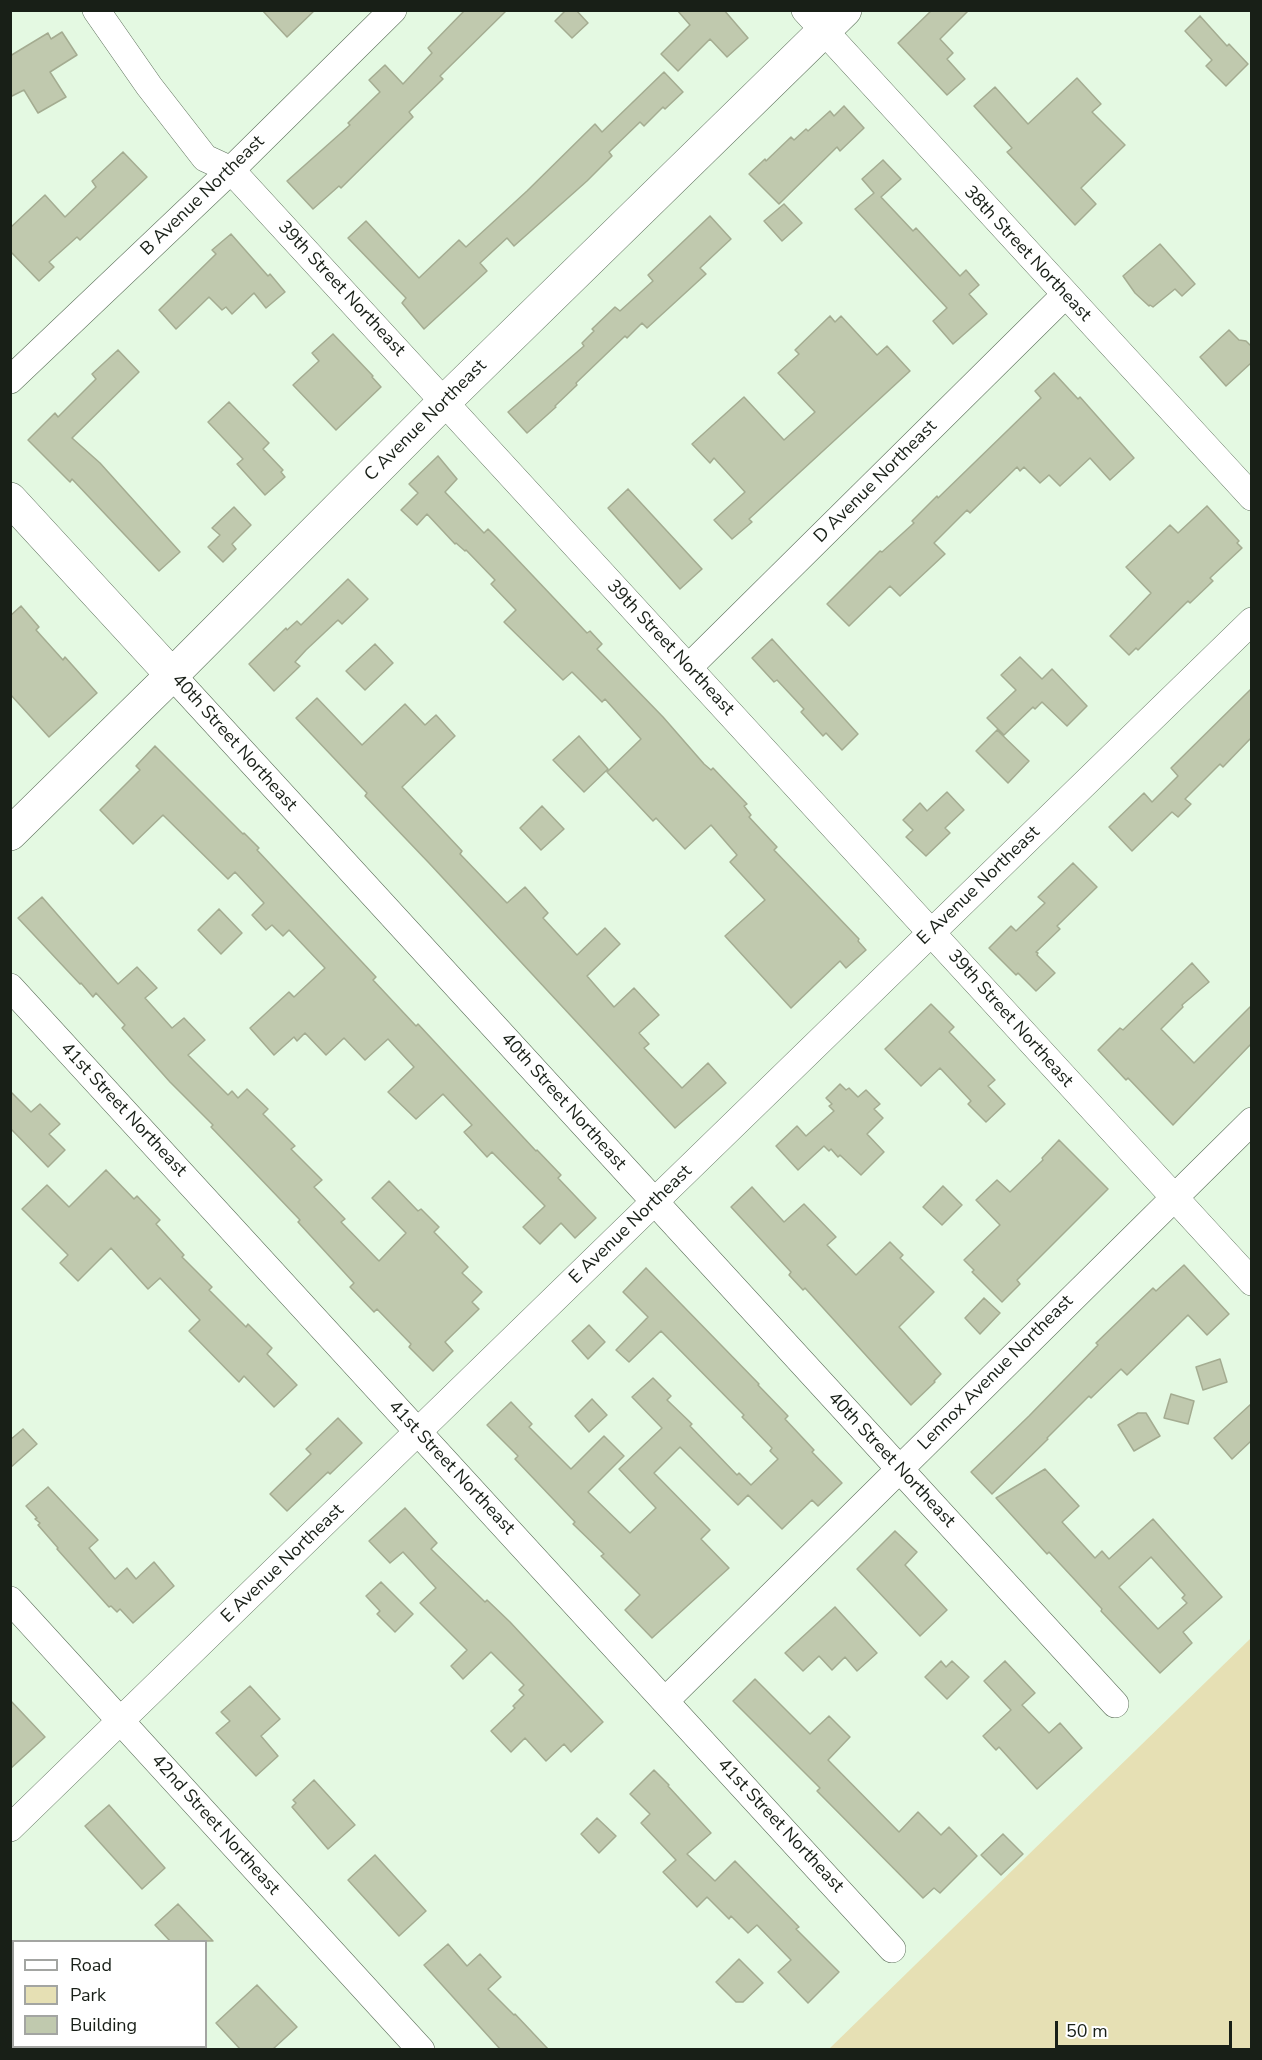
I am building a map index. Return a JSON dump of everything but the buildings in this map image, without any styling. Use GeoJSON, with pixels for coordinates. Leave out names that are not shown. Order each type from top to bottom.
{"type":"FeatureCollection","features":[{"type":"Feature","properties":{"kind":"street","name":"39th Street Northeast"},"geometry":{"type":"LineString","coordinates":[[96,10],[149,86],[205,158],[231,170],[1251,1282]]}},
{"type":"Feature","properties":{"kind":"street","name":"B Avenue Northeast"},"geometry":{"type":"LineString","coordinates":[[10,380],[231,170],[393,10]]}},
{"type":"Feature","properties":{"kind":"street","name":"38th Street Northeast"},"geometry":{"type":"LineString","coordinates":[[824,17],[1065,295],[1251,497]]}},
{"type":"Feature","properties":{"kind":"street","name":"C Avenue Northeast"},"geometry":{"type":"LineString","coordinates":[[10,834],[444,402],[824,17]]}},
{"type":"Feature","properties":{"kind":"street","name":"D Avenue Northeast"},"geometry":{"type":"LineString","coordinates":[[688,668],[1065,295]]}},
{"type":"Feature","properties":{"kind":"street","name":"40th Street Northeast"},"geometry":{"type":"LineString","coordinates":[[10,499],[1115,1704]]}},
{"type":"Feature","properties":{"kind":"street","name":"E Avenue Northeast"},"geometry":{"type":"LineString","coordinates":[[10,1828],[1251,621]]}},
{"type":"Feature","properties":{"kind":"street","name":"41st Street Northeast"},"geometry":{"type":"LineString","coordinates":[[10,987],[892,1949]]}},
{"type":"Feature","properties":{"kind":"street","name":"Lennox Avenue Northeast"},"geometry":{"type":"LineString","coordinates":[[665,1701],[1251,1121]]}},
{"type":"Feature","properties":{"kind":"street","name":"42nd Street Northeast"},"geometry":{"type":"LineString","coordinates":[[10,1600],[421,2049]]}},
{"type":"Feature","properties":{"kind":"green space"},"geometry":{"type":"Polygon","coordinates":[[[1251,1638],[1251,2049],[829,2049],[912,1968],[1251,1638]]]}}]}
